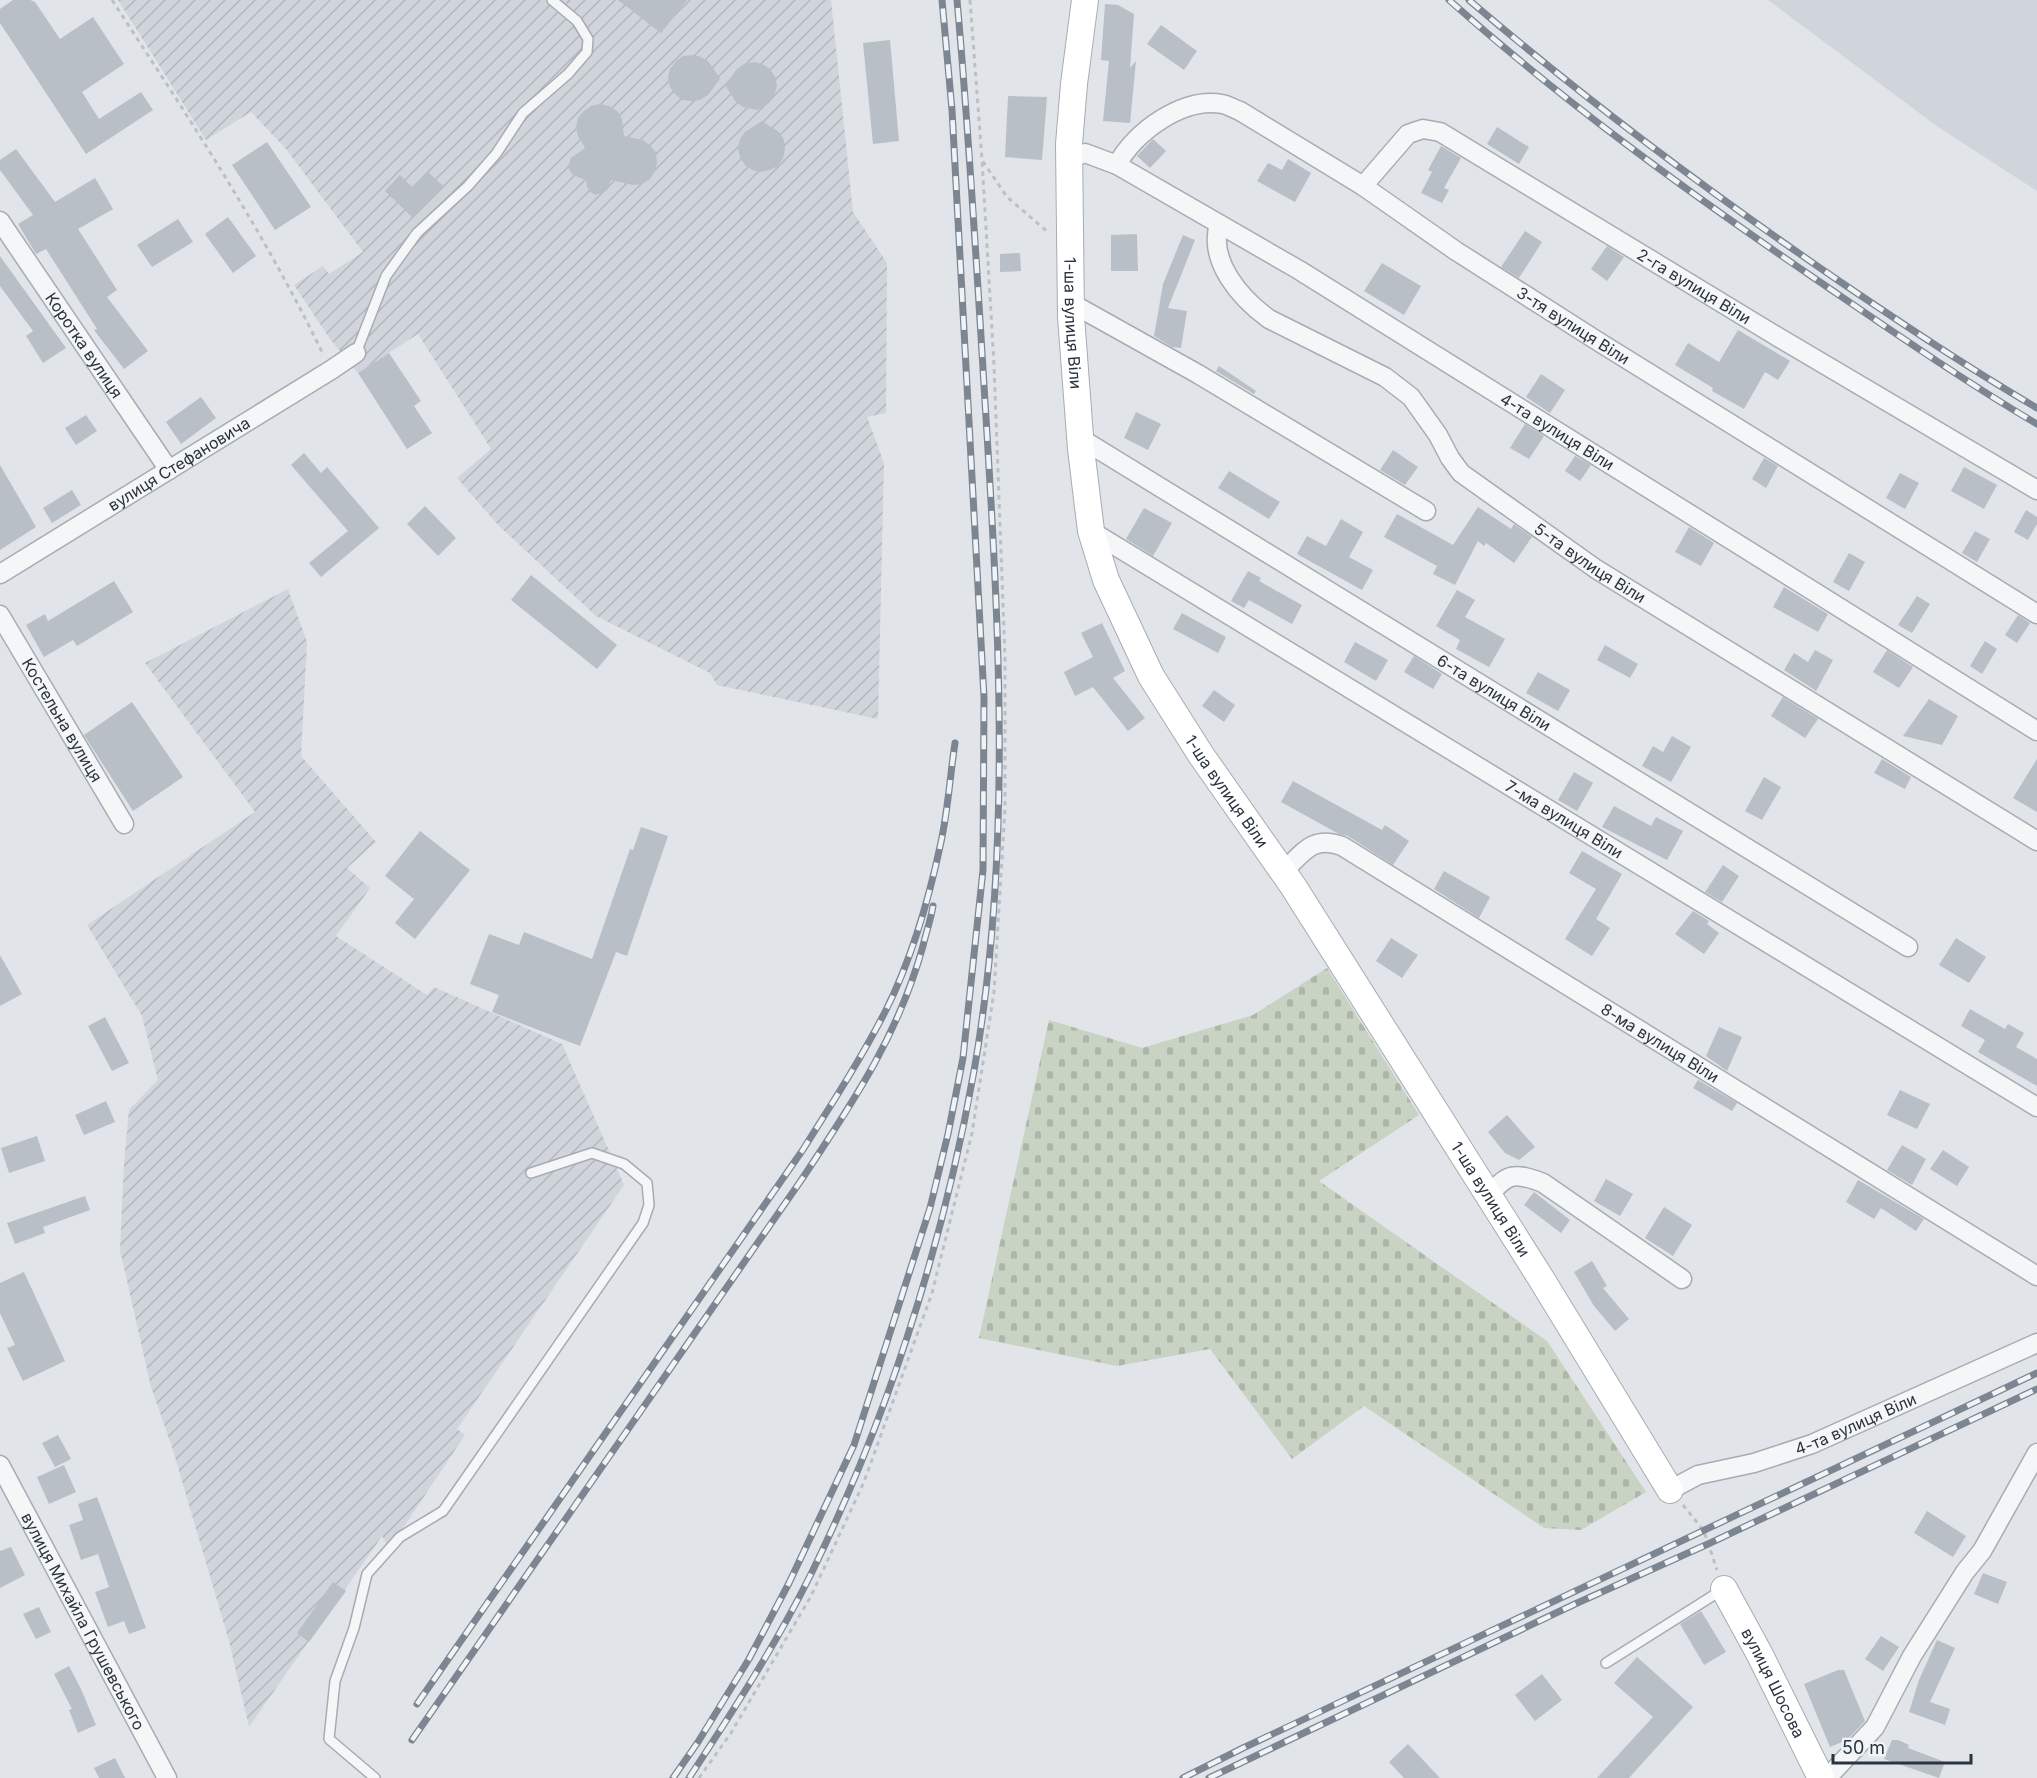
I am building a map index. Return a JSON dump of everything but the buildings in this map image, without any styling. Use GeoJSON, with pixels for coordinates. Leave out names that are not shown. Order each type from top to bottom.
{"type":"FeatureCollection","features":[{"type":"Feature","properties":{"kind":"main road","name":"1-ша вулиця Віли"},"geometry":{"type":"LineString","coordinates":[[1085,0],[1074,84],[1069,159],[1071,303],[1080,438],[1091,531],[1106,580],[1151,676],[1201,755],[1283,872],[1489,1196],[1670,1490]]}},
{"type":"Feature","properties":{"kind":"main road","name":"вулиця Шосова"},"geometry":{"type":"LineString","coordinates":[[1724,1589],[1759,1653],[1821,1778]]}},
{"type":"Feature","properties":{"kind":"street","name":"3-тя вулиця Віли"},"geometry":{"type":"LineString","coordinates":[[1117,165],[1124,151],[1156,122],[1182,110],[1203,104],[1223,104],[1240,111],[1364,186],[1456,251],[1599,342],[2037,614]]}},
{"type":"Feature","properties":{"kind":"street","name":"2-га вулиця Віли"},"geometry":{"type":"LineString","coordinates":[[1364,186],[1408,134],[1423,129],[1440,132],[1758,326],[2037,490]]}},
{"type":"Feature","properties":{"kind":"street","name":"4-та вулиця Віли"},"geometry":{"type":"LineString","coordinates":[[1069,159],[1085,153],[1117,165],[1299,270],[2037,731]]}},
{"type":"Feature","properties":{"kind":"street","name":"Коротка вулиця"},"geometry":{"type":"LineString","coordinates":[[0,221],[169,470]]}},
{"type":"Feature","properties":{"kind":"street","name":"5-та вулиця Віли"},"geometry":{"type":"LineString","coordinates":[[1219,224],[1215,246],[1223,266],[1237,289],[1253,308],[1269,319],[1385,377],[1400,387],[1421,411],[1461,473],[1596,569],[2037,842]]}},
{"type":"Feature","properties":{"kind":"street"},"geometry":{"type":"LineString","coordinates":[[1071,303],[1198,374],[1426,511]]}},
{"type":"Feature","properties":{"kind":"street","name":"вулиця Стефановича"},"geometry":{"type":"LineString","coordinates":[[0,574],[356,353]]}},
{"type":"Feature","properties":{"kind":"street","name":"6-та вулиця Віли"},"geometry":{"type":"LineString","coordinates":[[1080,438],[1908,947]]}},
{"type":"Feature","properties":{"kind":"street","name":"7-ма вулиця Віли"},"geometry":{"type":"LineString","coordinates":[[1091,531],[2037,1107]]}},
{"type":"Feature","properties":{"kind":"street","name":"Костельна вулиця"},"geometry":{"type":"LineString","coordinates":[[0,615],[124,824]]}},
{"type":"Feature","properties":{"kind":"street","name":"8-ма вулиця Віли"},"geometry":{"type":"LineString","coordinates":[[1283,872],[1310,846],[1322,841],[1342,846],[2037,1276]]}},
{"type":"Feature","properties":{"kind":"street"},"geometry":{"type":"LineString","coordinates":[[1489,1196],[1503,1180],[1514,1176],[1527,1177],[1543,1183],[1682,1279]]}},
{"type":"Feature","properties":{"kind":"street","name":"4-та вулиця Віли"},"geometry":{"type":"LineString","coordinates":[[1670,1490],[1698,1475],[1754,1462],[1812,1444],[2037,1343]]}},
{"type":"Feature","properties":{"kind":"street"},"geometry":{"type":"LineString","coordinates":[[1827,1778],[1875,1727],[1912,1656],[1965,1572],[1982,1551],[2037,1453]]}},
{"type":"Feature","properties":{"kind":"street","name":"вулиця Михайла Грушевського"},"geometry":{"type":"LineString","coordinates":[[0,1465],[167,1778]]}},
{"type":"Feature","properties":{"kind":"lane"},"geometry":{"type":"LineString","coordinates":[[356,353],[386,276],[417,233],[468,186],[496,154],[523,113],[568,74],[587,52],[588,39],[577,21],[552,0]]}},
{"type":"Feature","properties":{"kind":"lane"},"geometry":{"type":"LineString","coordinates":[[375,1778],[328,1739],[335,1681],[354,1628],[367,1574],[400,1537],[443,1511],[643,1223],[649,1205],[647,1183],[624,1164],[592,1152],[531,1173]]}},
{"type":"Feature","properties":{"kind":"lane"},"geometry":{"type":"LineString","coordinates":[[1606,1663],[1724,1589]]}},
{"type":"Feature","properties":{"kind":"path"},"geometry":{"type":"LineString","coordinates":[[112,0],[194,126],[296,298],[331,370]]}},
{"type":"Feature","properties":{"kind":"path"},"geometry":{"type":"LineString","coordinates":[[699,1778],[731,1732],[811,1596],[864,1482],[932,1293],[972,1133],[994,992],[1005,808],[1005,658],[994,365],[970,0]]}},
{"type":"Feature","properties":{"kind":"path"},"geometry":{"type":"LineString","coordinates":[[982,160],[1007,197],[1070,252]]}},
{"type":"Feature","properties":{"kind":"path"},"geometry":{"type":"LineString","coordinates":[[1670,1490],[1704,1531],[1724,1589]]}},
{"type":"Feature","properties":{"kind":"shaded area"},"geometry":{"type":"Polygon","coordinates":[[[118,0],[831,0],[853,212],[887,263],[886,413],[867,417],[884,463],[878,719],[717,685],[710,673],[596,616],[499,526],[457,478],[491,449],[418,334],[358,373],[330,339],[294,285],[323,266],[329,274],[363,252],[286,149],[251,112],[206,140],[118,0]]]}},
{"type":"Feature","properties":{"kind":"shaded area"},"geometry":{"type":"Polygon","coordinates":[[[1768,0],[2037,0],[2037,191],[1938,127],[1768,0]]]}},
{"type":"Feature","properties":{"kind":"shaded area"},"geometry":{"type":"Polygon","coordinates":[[[288,589],[307,642],[301,756],[376,842],[347,868],[370,888],[336,936],[427,995],[434,987],[562,1044],[624,1185],[457,1429],[465,1435],[389,1549],[382,1536],[249,1727],[229,1641],[172,1447],[151,1387],[120,1250],[129,1110],[158,1080],[142,1016],[87,925],[255,812],[145,663],[288,589]]]}},
{"type":"Feature","properties":{"kind":"green space"},"geometry":{"type":"Polygon","coordinates":[[[1327,968],[1419,1115],[1319,1181],[1547,1341],[1646,1492],[1581,1530],[1544,1528],[1364,1406],[1292,1459],[1210,1349],[1117,1366],[979,1338],[1049,1020],[1142,1048],[1253,1015],[1327,968]]]}},
{"type":"Feature","properties":{"kind":"railway"},"geometry":{"type":"LineString","coordinates":[[673,1778],[749,1659],[789,1583],[854,1445],[930,1208],[963,1058],[983,870],[984,697],[952,110],[942,0]]}},
{"type":"Feature","properties":{"kind":"railway"},"geometry":{"type":"LineString","coordinates":[[689,1778],[754,1676],[812,1572],[840,1512],[889,1390],[929,1264],[946,1200],[974,1071],[986,992],[998,833],[996,593],[970,163],[957,0]]}},
{"type":"Feature","properties":{"kind":"railway"},"geometry":{"type":"LineString","coordinates":[[1449,0],[1537,75],[1675,180],[1898,335],[2037,424]]}},
{"type":"Feature","properties":{"kind":"railway"},"geometry":{"type":"LineString","coordinates":[[1469,0],[1605,111],[1746,216],[1914,331],[2037,408]]}},
{"type":"Feature","properties":{"kind":"railway"},"geometry":{"type":"LineString","coordinates":[[417,1704],[802,1151],[846,1082],[886,1010],[912,949],[943,830],[955,743]]}},
{"type":"Feature","properties":{"kind":"railway"},"geometry":{"type":"LineString","coordinates":[[412,1740],[839,1123],[872,1067],[901,1010],[913,979],[933,906]]}},
{"type":"Feature","properties":{"kind":"railway"},"geometry":{"type":"LineString","coordinates":[[1183,1778],[2037,1373]]}},
{"type":"Feature","properties":{"kind":"railway"},"geometry":{"type":"LineString","coordinates":[[1209,1778],[1575,1604],[2037,1389]]}}]}
